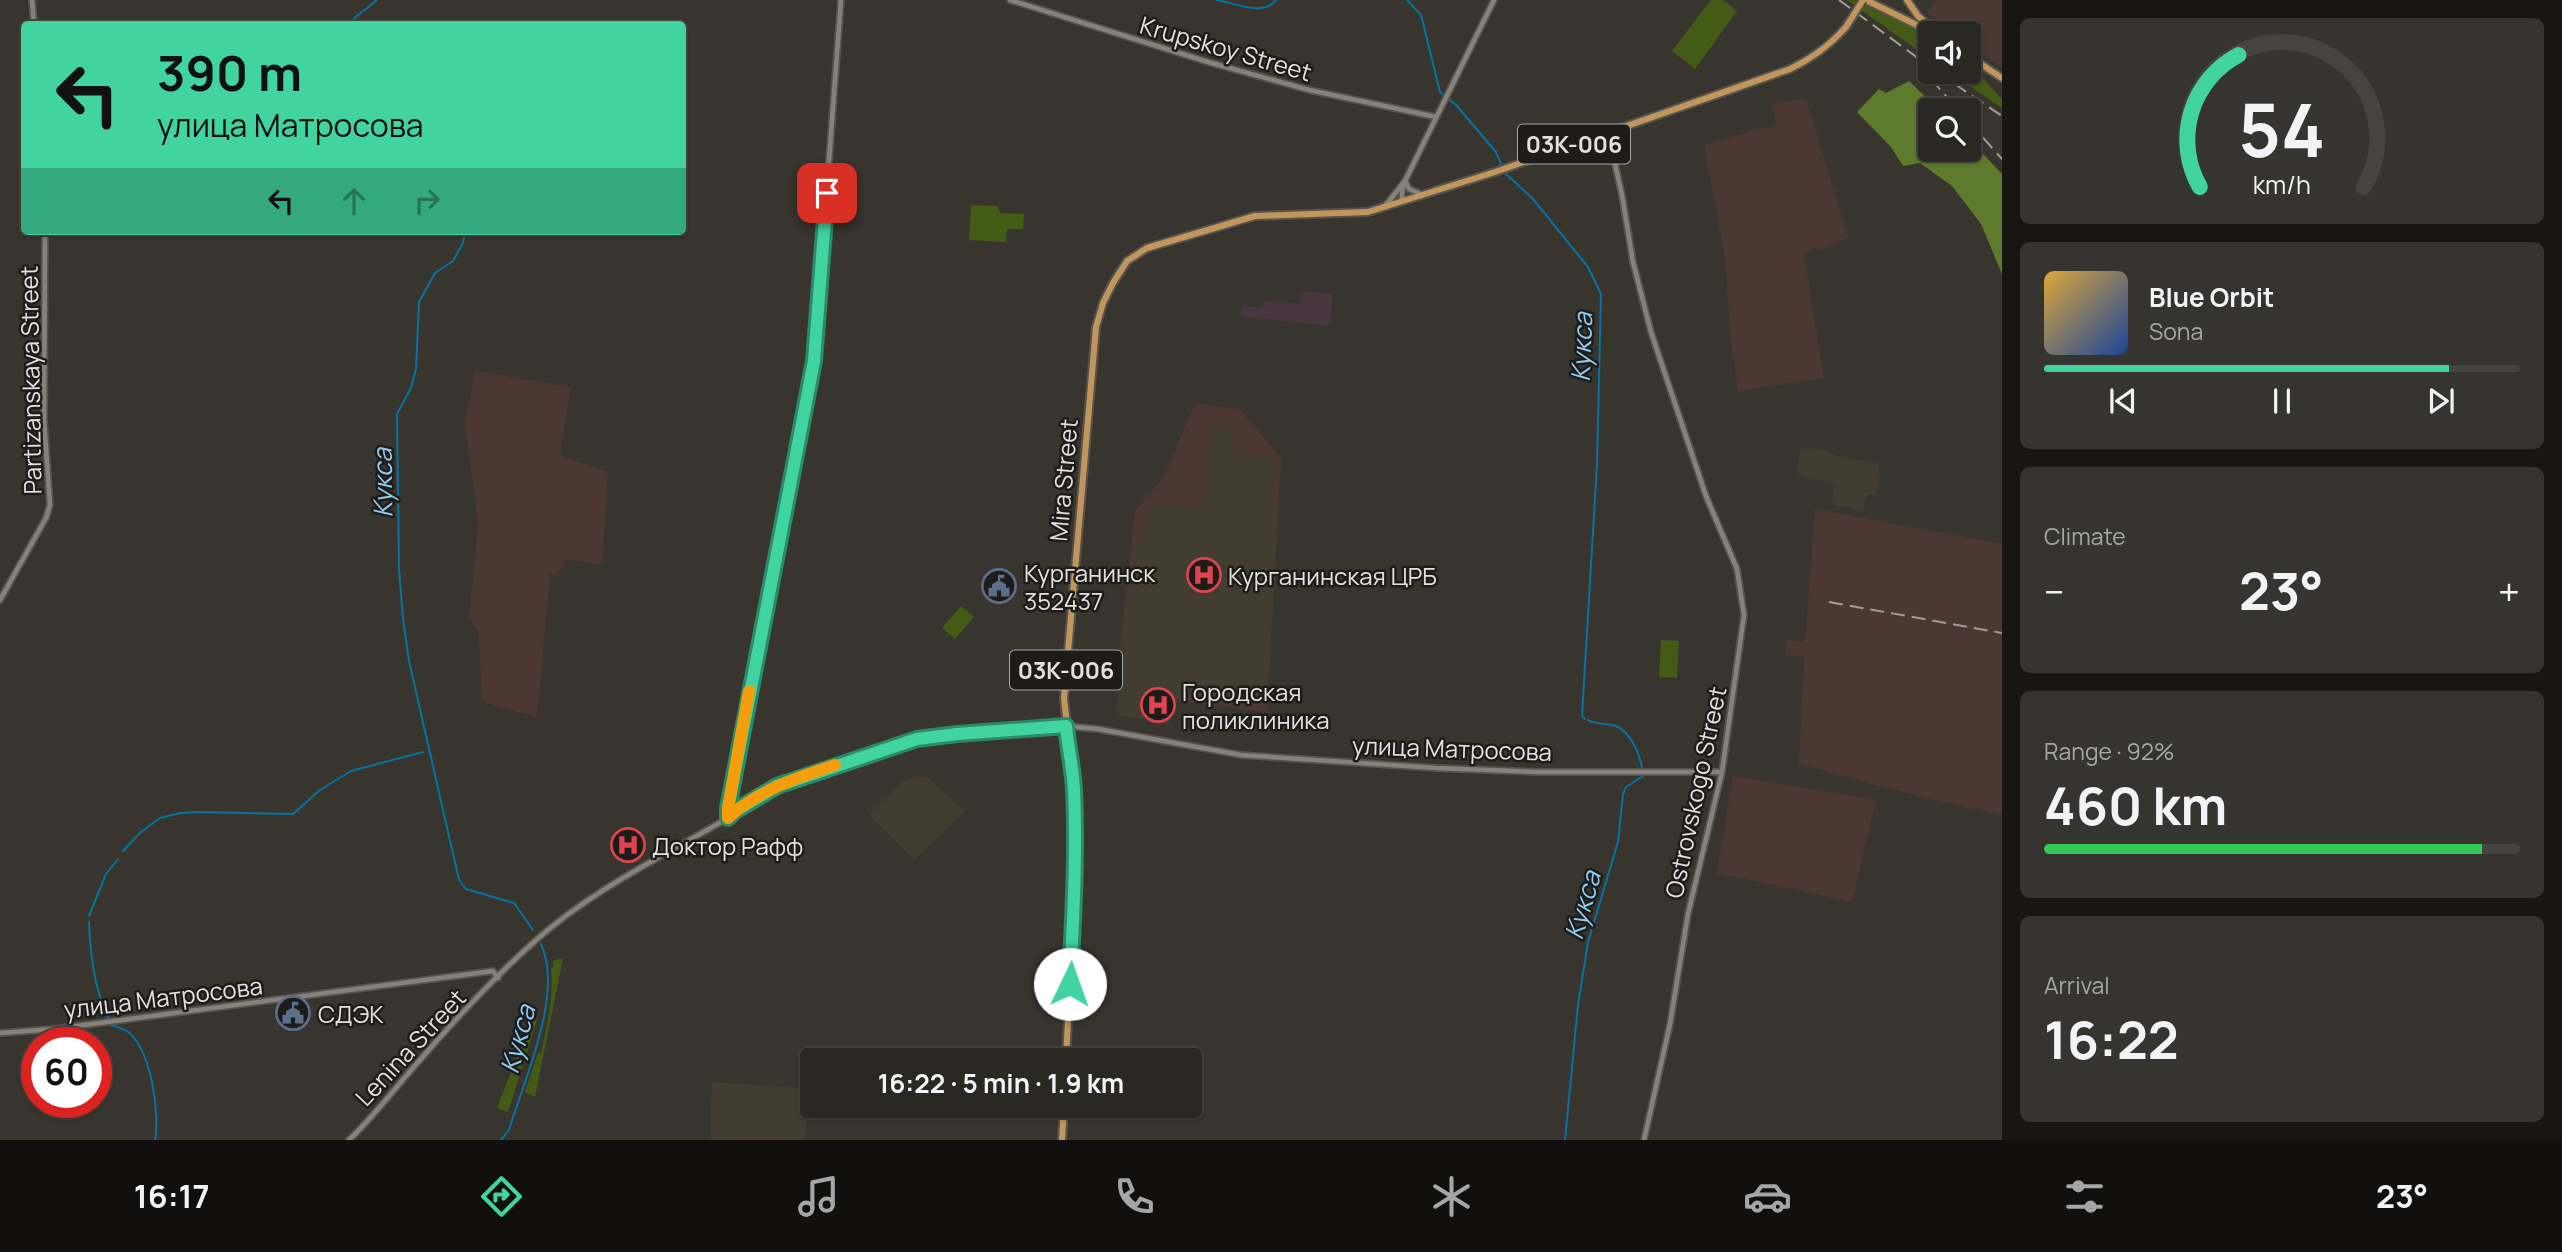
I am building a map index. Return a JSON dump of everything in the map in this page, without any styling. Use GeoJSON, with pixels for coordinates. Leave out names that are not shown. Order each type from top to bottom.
{"type":"FeatureCollection","features":[{"type":"Feature","properties":{"kind":"main road","name":"03К-006"},"geometry":{"type":"LineString","coordinates":[[1385,207],[1790,69],[1814,58],[1846,27],[1864,0]]}},
{"type":"Feature","properties":{"kind":"main road"},"geometry":{"type":"LineString","coordinates":[[1864,0],[1918,25]]}},
{"type":"Feature","properties":{"kind":"main road"},"geometry":{"type":"LineString","coordinates":[[1907,0],[1923,21]]}},
{"type":"Feature","properties":{"kind":"main road"},"geometry":{"type":"LineString","coordinates":[[1981,64],[2002,78]]}},
{"type":"Feature","properties":{"kind":"main road","name":"Mira Street"},"geometry":{"type":"LineString","coordinates":[[1067,1048],[1075,878],[1074,789],[1064,698],[1096,327],[1103,303],[1127,261],[1147,248],[1230,222],[1276,214],[1352,214],[1385,207]]}},
{"type":"Feature","properties":{"kind":"main road"},"geometry":{"type":"LineString","coordinates":[[1062,1140],[1063,1118]]}},
{"type":"Feature","properties":{"kind":"street"},"geometry":{"type":"LineString","coordinates":[[32,0],[34,21]]}},
{"type":"Feature","properties":{"kind":"street"},"geometry":{"type":"LineString","coordinates":[[728,818],[750,685],[773,581],[814,361],[841,0]]}},
{"type":"Feature","properties":{"kind":"street","name":"Krupskoy Street"},"geometry":{"type":"LineString","coordinates":[[1010,0],[1208,62],[1309,90],[1436,117]]}},
{"type":"Feature","properties":{"kind":"street"},"geometry":{"type":"LineString","coordinates":[[1402,202],[1405,181],[1494,0]]}},
{"type":"Feature","properties":{"kind":"street","name":"Ostrovskogo Street"},"geometry":{"type":"LineString","coordinates":[[1608,132],[1633,262],[1651,332],[1706,496],[1737,569],[1744,615],[1722,772],[1688,914],[1670,1024],[1644,1140]]}},
{"type":"Feature","properties":{"kind":"street"},"geometry":{"type":"LineString","coordinates":[[1405,181],[1409,189],[1425,194]]}},
{"type":"Feature","properties":{"kind":"street"},"geometry":{"type":"LineString","coordinates":[[1385,207],[1405,181]]}},
{"type":"Feature","properties":{"kind":"street","name":"Partizanskaya Street"},"geometry":{"type":"LineString","coordinates":[[0,600],[46,518],[50,505],[44,420],[45,235]]}},
{"type":"Feature","properties":{"kind":"street","name":"улица Матросова"},"geometry":{"type":"LineString","coordinates":[[0,1034],[493,971],[498,978],[533,943],[596,895],[728,818],[777,786],[917,739],[1066,726],[1098,729],[1241,755],[1536,772],[1722,772]]}},
{"type":"Feature","properties":{"kind":"street","name":"Lenina Street"},"geometry":{"type":"LineString","coordinates":[[351,1139],[428,1051],[498,978]]}},
{"type":"Feature","properties":{"kind":"shaded area"},"geometry":{"type":"Polygon","coordinates":[[[1936,0],[2002,0],[2002,68],[1981,53],[1981,21],[1939,21],[1927,12],[1936,0]]]}},
{"type":"Feature","properties":{"kind":"shaded area"},"geometry":{"type":"Polygon","coordinates":[[[1806,98],[1848,237],[1819,250],[1818,247],[1804,253],[1824,378],[1738,391],[1731,343],[1725,258],[1704,145],[1776,126],[1772,104],[1806,98]]]}},
{"type":"Feature","properties":{"kind":"shaded area"},"geometry":{"type":"Polygon","coordinates":[[[1302,291],[1333,294],[1330,326],[1241,316],[1242,306],[1262,308],[1264,301],[1300,304],[1302,291]]]}},
{"type":"Feature","properties":{"kind":"shaded area"},"geometry":{"type":"Polygon","coordinates":[[[475,371],[571,387],[560,456],[608,472],[602,565],[567,559],[556,575],[550,574],[537,717],[482,702],[479,632],[469,619],[478,522],[465,424],[475,371]]]}},
{"type":"Feature","properties":{"kind":"shaded area","name":"Курганинская ЦРБ"},"geometry":{"type":"Polygon","coordinates":[[[1195,403],[1241,410],[1281,459],[1267,712],[1115,693],[1135,512],[1165,475],[1195,403]]]}},
{"type":"Feature","properties":{"kind":"shaded area","name":"Курганинская ЦРБ"},"geometry":{"type":"Polygon","coordinates":[[[1211,422],[1237,429],[1234,450],[1278,458],[1271,501],[1276,503],[1275,581],[1262,707],[1177,693],[1170,724],[1116,715],[1136,544],[1141,541],[1148,504],[1203,507],[1211,422]]]}},
{"type":"Feature","properties":{"kind":"shaded area"},"geometry":{"type":"Polygon","coordinates":[[[1824,449],[1836,456],[1879,464],[1880,476],[1876,495],[1867,494],[1863,511],[1832,504],[1834,483],[1796,475],[1800,450],[1824,449]]]}},
{"type":"Feature","properties":{"kind":"shaded area"},"geometry":{"type":"Polygon","coordinates":[[[1815,509],[2002,544],[2002,815],[1925,798],[1799,764],[1804,657],[1785,655],[1787,640],[1805,642],[1815,509]]]}},
{"type":"Feature","properties":{"kind":"shaded area"},"geometry":{"type":"Polygon","coordinates":[[[926,776],[965,811],[915,860],[869,815],[905,780],[926,776]]]}},
{"type":"Feature","properties":{"kind":"shaded area"},"geometry":{"type":"Polygon","coordinates":[[[1733,776],[1876,800],[1852,902],[1717,873],[1733,776]]]}},
{"type":"Feature","properties":{"kind":"shaded area"},"geometry":{"type":"Polygon","coordinates":[[[712,1082],[800,1088],[800,1118],[807,1118],[805,1140],[710,1140],[712,1082]]]}},
{"type":"Feature","properties":{"kind":"green space"},"geometry":{"type":"Polygon","coordinates":[[[1711,0],[1723,0],[1737,11],[1695,69],[1672,51],[1711,0]]]}},
{"type":"Feature","properties":{"kind":"green space"},"geometry":{"type":"Polygon","coordinates":[[[1847,0],[1854,0],[1918,30],[1918,50],[1847,0]]]}},
{"type":"Feature","properties":{"kind":"green space"},"geometry":{"type":"Polygon","coordinates":[[[1981,76],[2002,99],[2002,108],[1967,84],[1981,84],[1981,76]]]}},
{"type":"Feature","properties":{"kind":"green space"},"geometry":{"type":"Polygon","coordinates":[[[1909,81],[1927,98],[1918,98],[1918,161],[1981,161],[1981,152],[2002,174],[2002,274],[1981,224],[1952,186],[1920,163],[1903,166],[1891,147],[1857,112],[1879,89],[1886,93],[1909,81]]]}},
{"type":"Feature","properties":{"kind":"green space"},"geometry":{"type":"Polygon","coordinates":[[[971,205],[997,206],[1000,213],[1024,214],[1023,229],[1007,229],[1006,242],[969,240],[971,205]]]}},
{"type":"Feature","properties":{"kind":"green space"},"geometry":{"type":"Polygon","coordinates":[[[961,606],[974,617],[955,639],[942,628],[961,606]]]}},
{"type":"Feature","properties":{"kind":"green space"},"geometry":{"type":"Polygon","coordinates":[[[1661,640],[1679,641],[1677,678],[1659,677],[1661,640]]]}},
{"type":"Feature","properties":{"kind":"green space"},"geometry":{"type":"Polygon","coordinates":[[[563,958],[535,1097],[525,1092],[538,1053],[541,1053],[546,1032],[551,1001],[551,968],[553,961],[563,958]]]}},
{"type":"Feature","properties":{"kind":"green space"},"geometry":{"type":"Polygon","coordinates":[[[532,1019],[537,1020],[508,1112],[497,1108],[532,1019]]]}},
{"type":"Feature","properties":{"kind":"waterway","name":"Кукса"},"geometry":{"type":"LineString","coordinates":[[351,21],[377,0]]}},
{"type":"Feature","properties":{"kind":"waterway","name":"Кукса"},"geometry":{"type":"LineString","coordinates":[[1217,0],[1256,8],[1264,8],[1276,0]]}},
{"type":"Feature","properties":{"kind":"waterway","name":"Кукса"},"geometry":{"type":"LineString","coordinates":[[1407,0],[1421,15],[1440,92],[1456,105],[1496,152],[1502,167]]}},
{"type":"Feature","properties":{"kind":"waterway","name":"Кукса"},"geometry":{"type":"LineString","coordinates":[[1504,172],[1533,199],[1588,267],[1601,294],[1597,464],[1582,716],[1585,719]]}},
{"type":"Feature","properties":{"kind":"waterway","name":"Кукса"},"geometry":{"type":"LineString","coordinates":[[464,235],[453,261],[435,273],[419,302],[416,369],[411,388],[397,414],[399,569],[403,619],[409,661],[459,880],[466,889],[514,903],[533,930]]}},
{"type":"Feature","properties":{"kind":"waterway","name":"Кукса"},"geometry":{"type":"LineString","coordinates":[[1565,1140],[1578,1005],[1588,942],[1618,842],[1623,794],[1626,787],[1643,776],[1641,762],[1627,735],[1616,726],[1588,720]]}},
{"type":"Feature","properties":{"kind":"waterway","name":"Кукса"},"geometry":{"type":"LineString","coordinates":[[123,851],[141,832],[160,818],[197,812],[293,814],[320,790],[351,771],[423,752]]}},
{"type":"Feature","properties":{"kind":"waterway","name":"Кукса"},"geometry":{"type":"LineString","coordinates":[[89,916],[106,874],[118,859]]}},
{"type":"Feature","properties":{"kind":"waterway","name":"Кукса"},"geometry":{"type":"LineString","coordinates":[[89,922],[94,972],[109,1019]]}},
{"type":"Feature","properties":{"kind":"waterway","name":"Кукса"},"geometry":{"type":"LineString","coordinates":[[501,1140],[509,1130],[532,1062],[545,1012],[547,964],[541,944]]}},
{"type":"Feature","properties":{"kind":"waterway","name":"Кукса"},"geometry":{"type":"LineString","coordinates":[[111,1025],[127,1031],[135,1039],[148,1066],[155,1098],[155,1140]]}},
{"type":"Feature","properties":{"kind":"railway"},"geometry":{"type":"LineString","coordinates":[[1839,0],[1918,58]]}},
{"type":"Feature","properties":{"kind":"railway"},"geometry":{"type":"LineString","coordinates":[[1917,63],[1948,98]]}},
{"type":"Feature","properties":{"kind":"railway"},"geometry":{"type":"LineString","coordinates":[[1955,84],[2002,116]]}},
{"type":"Feature","properties":{"kind":"railway"},"geometry":{"type":"LineString","coordinates":[[1981,135],[2002,159]]}},
{"type":"Feature","properties":{"kind":"railway"},"geometry":{"type":"LineString","coordinates":[[1829,602],[2002,633]]}},
{"type":"Feature","properties":{"kind":"slow traffic"},"geometry":{"type":"LineString","coordinates":[[749,691],[728,818],[777,786],[835,765]]}},
{"type":"Feature","properties":{"kind":"place","name":"Курганинская ЦРБ"},"geometry":{"type":"Point","coordinates":[1204,575]}},
{"type":"Feature","properties":{"kind":"place","name":"Курганинск 352437"},"geometry":{"type":"Point","coordinates":[999,586]}},
{"type":"Feature","properties":{"kind":"place","name":"Городская поликлиника"},"geometry":{"type":"Point","coordinates":[1158,705]}},
{"type":"Feature","properties":{"kind":"place","name":"Доктор Рафф"},"geometry":{"type":"Point","coordinates":[628,845]}},
{"type":"Feature","properties":{"kind":"place","name":"СДЭК"},"geometry":{"type":"Point","coordinates":[293,1013]}},
{"type":"Feature","properties":{"kind":"route"},"geometry":{"type":"LineString","coordinates":[[827,193],[814,361],[773,581],[752,673],[728,818],[777,786],[917,739],[1066,726],[1074,789],[1075,878],[1070,984]]}}]}
